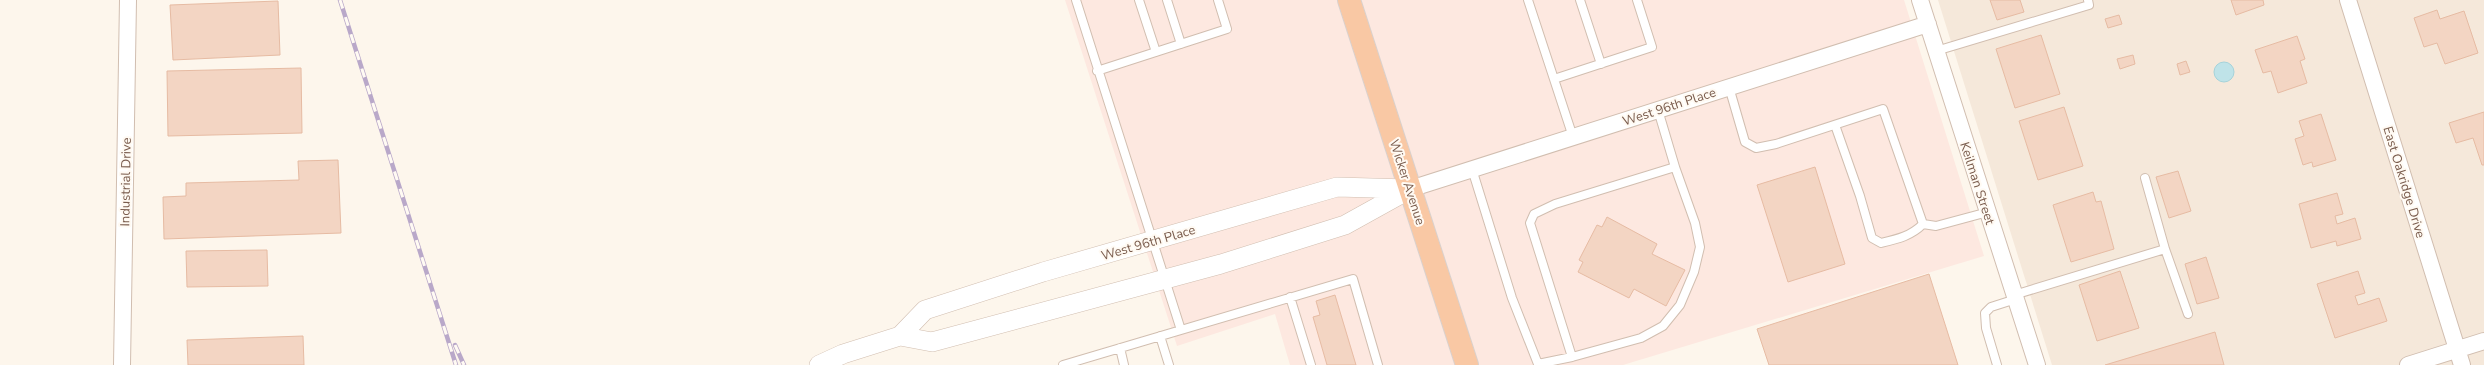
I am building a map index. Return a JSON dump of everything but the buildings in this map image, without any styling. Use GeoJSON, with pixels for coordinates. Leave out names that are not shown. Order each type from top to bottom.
{"type":"FeatureCollection","features":[{"type":"Feature","properties":{"kind":"highway","name":"Wicker Avenue"},"geometry":{"type":"LineString","coordinates":[[1349,0],[1467,365]]}},
{"type":"Feature","properties":{"kind":"street","name":"Industrial Drive"},"geometry":{"type":"LineString","coordinates":[[122,365],[128,0]]}},
{"type":"Feature","properties":{"kind":"street","name":"Keilman Street"},"geometry":{"type":"LineString","coordinates":[[1920,0],[2036,365]]}},
{"type":"Feature","properties":{"kind":"street","name":"East Oakridge Drive"},"geometry":{"type":"LineString","coordinates":[[2348,0],[2462,365]]}},
{"type":"Feature","properties":{"kind":"street","name":"West 96th Place"},"geometry":{"type":"LineString","coordinates":[[900,336],[932,342],[1165,279],[1345,225],[1410,189],[1928,24]]}},
{"type":"Feature","properties":{"kind":"street","name":"West 96th Place"},"geometry":{"type":"LineString","coordinates":[[819,365],[844,360],[900,336],[925,310],[1152,241],[1338,188],[1410,189]]}},
{"type":"Feature","properties":{"kind":"street"},"geometry":{"type":"LineString","coordinates":[[2408,365],[2484,341]]}},
{"type":"Feature","properties":{"kind":"lane"},"geometry":{"type":"LineString","coordinates":[[1076,0],[1097,71],[1181,330]]}},
{"type":"Feature","properties":{"kind":"lane"},"geometry":{"type":"LineString","coordinates":[[1139,0],[1156,52]]}},
{"type":"Feature","properties":{"kind":"lane"},"geometry":{"type":"LineString","coordinates":[[1167,0],[1181,44]]}},
{"type":"Feature","properties":{"kind":"lane"},"geometry":{"type":"LineString","coordinates":[[1097,71],[1227,29],[1218,0]]}},
{"type":"Feature","properties":{"kind":"lane"},"geometry":{"type":"LineString","coordinates":[[1528,0],[1573,137]]}},
{"type":"Feature","properties":{"kind":"lane"},"geometry":{"type":"LineString","coordinates":[[1580,0],[1601,64]]}},
{"type":"Feature","properties":{"kind":"lane"},"geometry":{"type":"LineString","coordinates":[[1554,79],[1652,47],[1637,0]]}},
{"type":"Feature","properties":{"kind":"lane"},"geometry":{"type":"LineString","coordinates":[[1936,51],[2089,5],[2088,0]]}},
{"type":"Feature","properties":{"kind":"lane"},"geometry":{"type":"LineString","coordinates":[[1728,87],[1745,142],[1756,148],[1776,144],[1883,109],[1923,224]]}},
{"type":"Feature","properties":{"kind":"lane"},"geometry":{"type":"LineString","coordinates":[[1472,169],[1512,298],[1538,365],[1572,358],[1641,338],[1663,326],[1680,305],[1694,272],[1700,246],[1695,223],[1675,167],[1658,110]]}},
{"type":"Feature","properties":{"kind":"lane"},"geometry":{"type":"LineString","coordinates":[[1835,124],[1860,196],[1872,238],[1881,243],[1904,237],[1915,233],[1923,224]]}},
{"type":"Feature","properties":{"kind":"lane"},"geometry":{"type":"LineString","coordinates":[[1572,358],[1530,223],[1534,214],[1555,204],[1675,167]]}},
{"type":"Feature","properties":{"kind":"lane"},"geometry":{"type":"LineString","coordinates":[[2145,178],[2165,249],[2188,314]]}},
{"type":"Feature","properties":{"kind":"lane"},"geometry":{"type":"LineString","coordinates":[[1923,224],[1936,226],[1988,212]]}},
{"type":"Feature","properties":{"kind":"lane"},"geometry":{"type":"LineString","coordinates":[[1997,365],[1986,328],[1985,313],[1991,307],[2015,297],[2165,249]]}},
{"type":"Feature","properties":{"kind":"lane"},"geometry":{"type":"LineString","coordinates":[[1063,365],[1353,279],[1378,365]]}},
{"type":"Feature","properties":{"kind":"lane"},"geometry":{"type":"LineString","coordinates":[[1290,297],[1311,365]]}},
{"type":"Feature","properties":{"kind":"lane"},"geometry":{"type":"LineString","coordinates":[[1160,336],[1169,365]]}},
{"type":"Feature","properties":{"kind":"lane"},"geometry":{"type":"LineString","coordinates":[[1120,348],[1124,365]]}},
{"type":"Feature","properties":{"kind":"shaded area"},"geometry":{"type":"Polygon","coordinates":[[[1065,0],[1904,0],[1984,256],[1623,365],[1290,365],[1275,314],[1177,346],[1065,0]]]}},
{"type":"Feature","properties":{"kind":"shaded area"},"geometry":{"type":"Polygon","coordinates":[[[1938,0],[2484,0],[2484,365],[2052,365],[1938,0]]]}},
{"type":"Feature","properties":{"kind":"water"},"geometry":{"type":"Polygon","coordinates":[[[2224,62],[2231,65],[2234,72],[2231,79],[2224,82],[2217,79],[2214,72],[2217,65],[2224,62]]]}},
{"type":"Feature","properties":{"kind":"railway"},"geometry":{"type":"LineString","coordinates":[[340,0],[456,365]]}},
{"type":"Feature","properties":{"kind":"railway"},"geometry":{"type":"LineString","coordinates":[[455,345],[464,365]]}}]}
